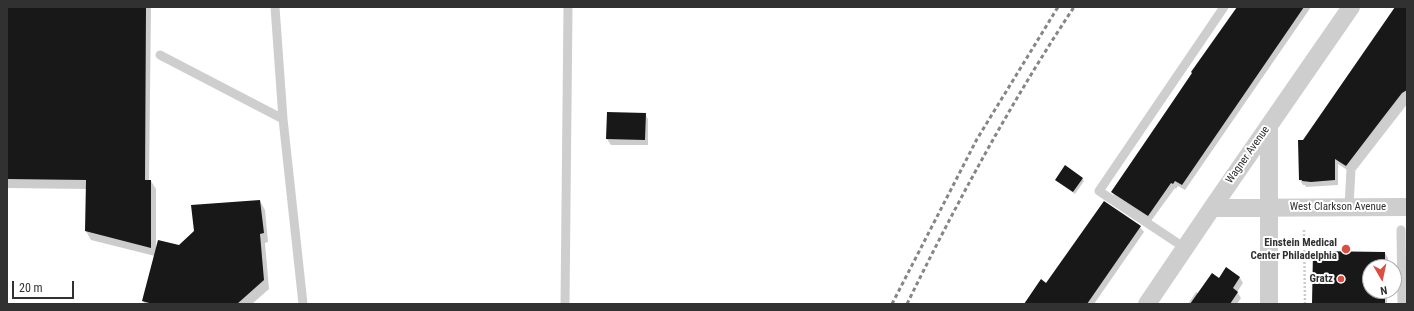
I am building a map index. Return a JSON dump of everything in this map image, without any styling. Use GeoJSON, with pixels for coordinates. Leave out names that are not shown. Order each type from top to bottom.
{"type":"FeatureCollection","features":[{"type":"Feature","properties":{"kind":"street","name":"Wagner Avenue"},"geometry":{"type":"LineString","coordinates":[[1147,304],[1351,7]]}},
{"type":"Feature","properties":{"kind":"street"},"geometry":{"type":"LineString","coordinates":[[1269,126],[1269,304]]}},
{"type":"Feature","properties":{"kind":"street","name":"West Clarkson Avenue"},"geometry":{"type":"LineString","coordinates":[[1212,208],[1407,207]]}},
{"type":"Feature","properties":{"kind":"lane"},"geometry":{"type":"LineString","coordinates":[[275,7],[284,119],[303,304]]}},
{"type":"Feature","properties":{"kind":"lane"},"geometry":{"type":"LineString","coordinates":[[564,304],[568,7]]}},
{"type":"Feature","properties":{"kind":"lane"},"geometry":{"type":"LineString","coordinates":[[1185,248],[1099,191],[1224,7]]}},
{"type":"Feature","properties":{"kind":"lane"},"geometry":{"type":"LineString","coordinates":[[160,55],[284,119]]}},
{"type":"Feature","properties":{"kind":"lane"},"geometry":{"type":"LineString","coordinates":[[1349,207],[1351,169],[1407,97]]}},
{"type":"Feature","properties":{"kind":"lane"},"geometry":{"type":"LineString","coordinates":[[1400,230],[1402,304]]}},
{"type":"Feature","properties":{"kind":"path"},"geometry":{"type":"LineString","coordinates":[[1304,230],[1305,304]]}},
{"type":"Feature","properties":{"kind":"building"},"geometry":{"type":"Polygon","coordinates":[[[7,7],[146,7],[145,180],[151,180],[151,248],[85,231],[86,180],[7,179],[7,7]]]}},
{"type":"Feature","properties":{"kind":"building"},"geometry":{"type":"Polygon","coordinates":[[[1237,7],[1304,7],[1182,185],[1175,181],[1173,184],[1171,183],[1148,216],[1111,192],[1192,73],[1191,72],[1237,7]]]}},
{"type":"Feature","properties":{"kind":"building"},"geometry":{"type":"Polygon","coordinates":[[[1395,7],[1407,7],[1407,90],[1402,93],[1346,166],[1335,159],[1335,180],[1311,182],[1299,180],[1298,140],[1303,140],[1395,7]]]}},
{"type":"Feature","properties":{"kind":"building"},"geometry":{"type":"Polygon","coordinates":[[[607,112],[646,113],[645,140],[606,139],[607,112]]]}},
{"type":"Feature","properties":{"kind":"building"},"geometry":{"type":"Polygon","coordinates":[[[1065,165],[1083,178],[1073,192],[1055,180],[1065,165]]]}},
{"type":"Feature","properties":{"kind":"building"},"geometry":{"type":"Polygon","coordinates":[[[260,200],[264,233],[260,234],[264,280],[237,304],[153,304],[142,301],[158,240],[179,245],[194,231],[191,205],[260,200]]]}},
{"type":"Feature","properties":{"kind":"building"},"geometry":{"type":"Polygon","coordinates":[[[1104,201],[1141,226],[1087,304],[1024,304],[1041,279],[1046,283],[1104,201]]]}},
{"type":"Feature","properties":{"kind":"building","name":"Gratz"},"geometry":{"type":"Polygon","coordinates":[[[1313,251],[1385,252],[1385,259],[1362,259],[1362,299],[1385,299],[1385,304],[1312,304],[1313,251]]]}},
{"type":"Feature","properties":{"kind":"building"},"geometry":{"type":"Polygon","coordinates":[[[1226,267],[1240,277],[1233,288],[1238,292],[1230,304],[1190,304],[1212,273],[1219,278],[1226,267]]]}},
{"type":"Feature","properties":{"kind":"railway"},"geometry":{"type":"LineString","coordinates":[[892,304],[977,139],[1058,7]]}},
{"type":"Feature","properties":{"kind":"railway"},"geometry":{"type":"LineString","coordinates":[[907,304],[965,190],[1028,79],[1074,7]]}},
{"type":"Feature","properties":{"kind":"place","name":"Einstein Medical Center Philadelphia"},"geometry":{"type":"Point","coordinates":[1346,249]}},
{"type":"Feature","properties":{"kind":"place","name":"Gratz"},"geometry":{"type":"Point","coordinates":[1341,279]}}]}
